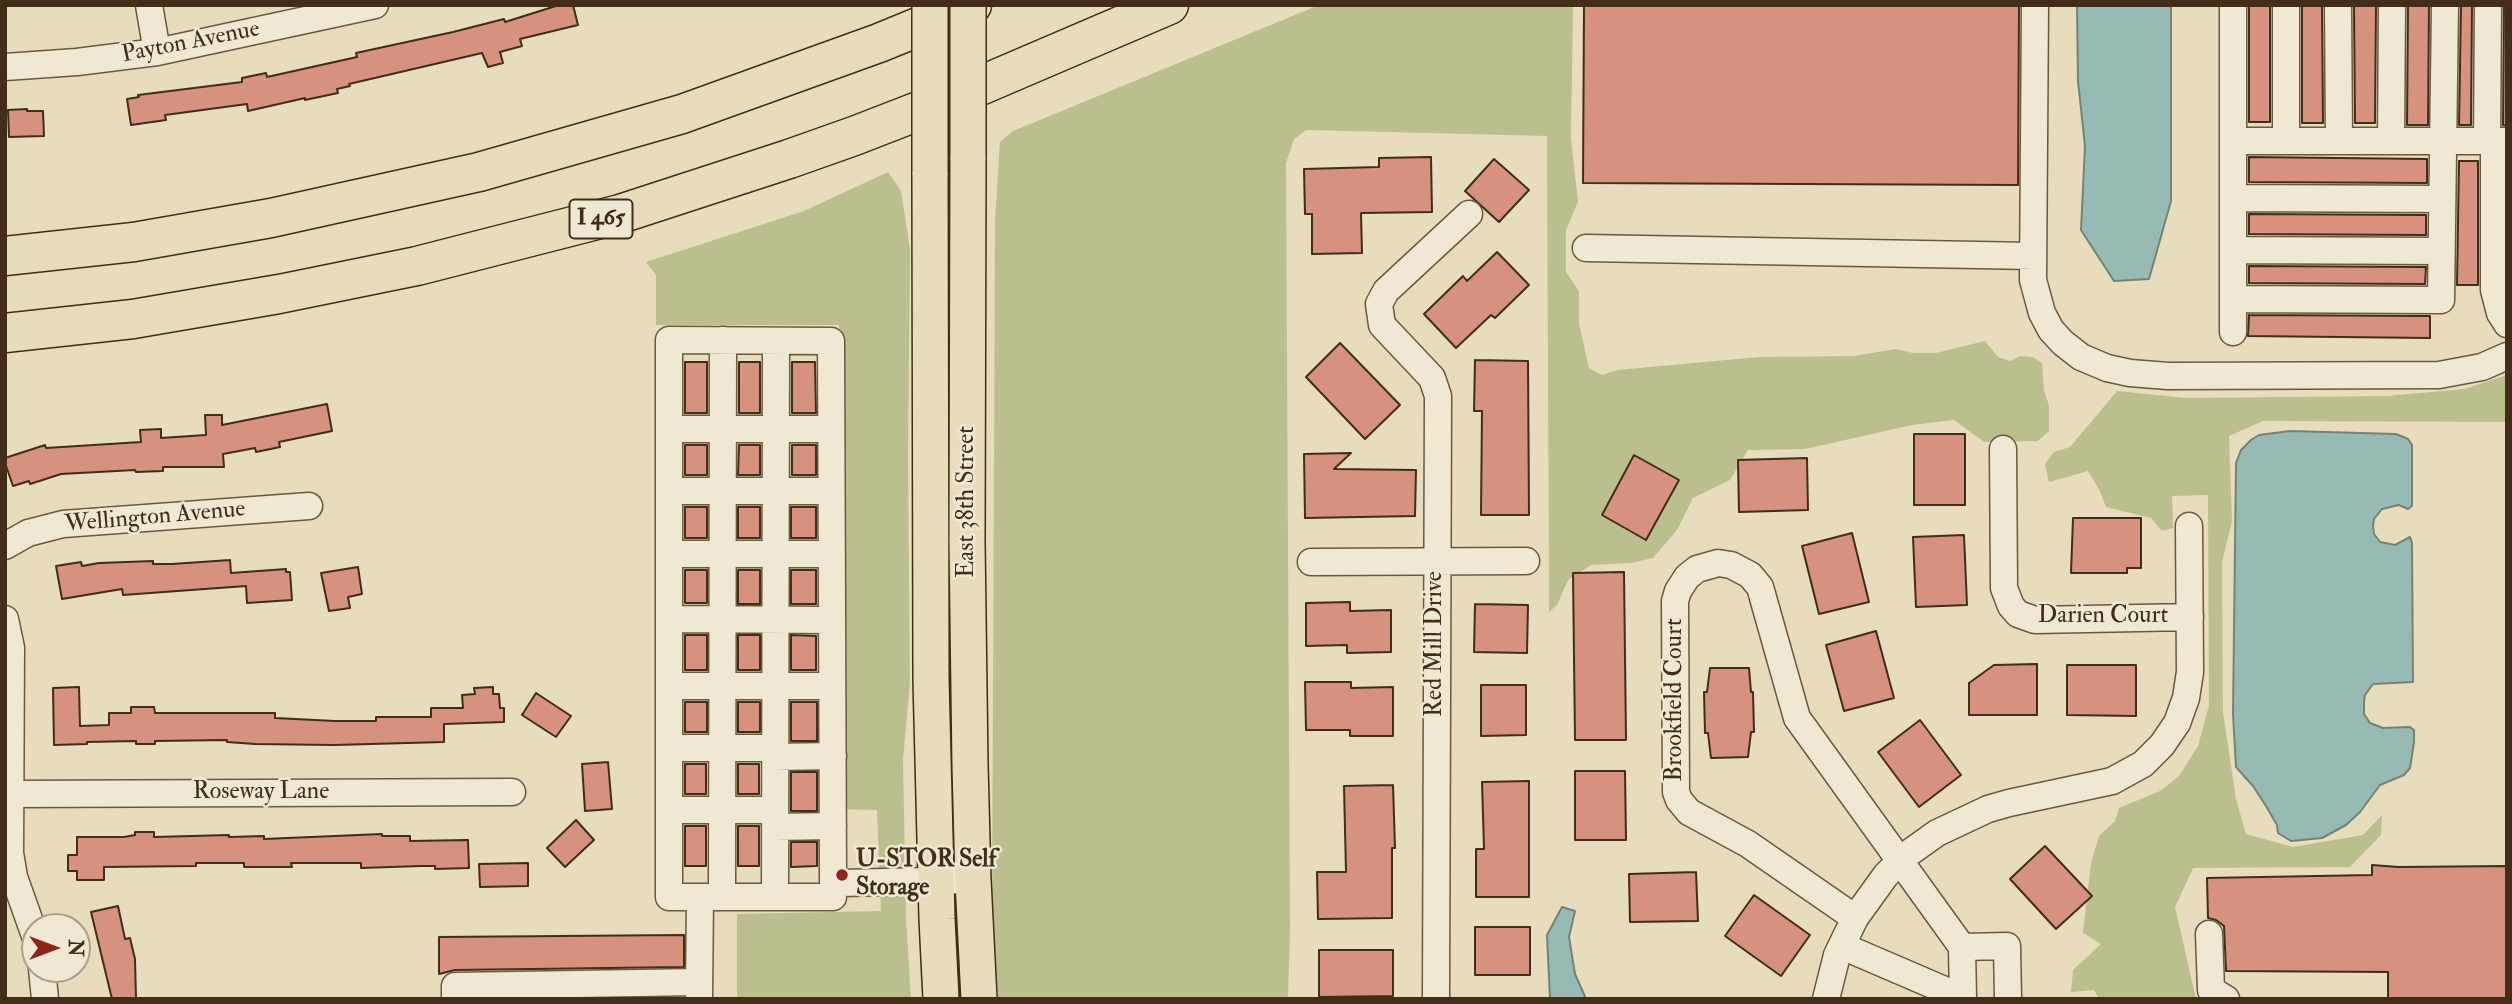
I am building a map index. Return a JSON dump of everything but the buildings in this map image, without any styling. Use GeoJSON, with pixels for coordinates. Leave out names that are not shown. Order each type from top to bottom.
{"type":"FeatureCollection","features":[{"type":"Feature","properties":{"kind":"highway"},"geometry":{"type":"LineString","coordinates":[[5,256],[134,242],[271,218],[479,172],[681,114],[879,43],[970,5]]}},
{"type":"Feature","properties":{"kind":"highway","name":"I 465"},"geometry":{"type":"LineString","coordinates":[[5,333],[133,319],[279,294],[417,266],[620,214],[789,159],[947,100],[1169,5]]}},
{"type":"Feature","properties":{"kind":"main road","name":"East 38th Street"},"geometry":{"type":"LineString","coordinates":[[930,5],[931,679],[941,999]]}},
{"type":"Feature","properties":{"kind":"main road","name":"East 38th Street"},"geometry":{"type":"LineString","coordinates":[[970,5],[967,542],[972,880],[979,999]]}},
{"type":"Feature","properties":{"kind":"street"},"geometry":{"type":"LineString","coordinates":[[149,5],[157,52]]}},
{"type":"Feature","properties":{"kind":"street","name":"Payton Avenue"},"geometry":{"type":"LineString","coordinates":[[5,67],[157,52],[375,5]]}},
{"type":"Feature","properties":{"kind":"street"},"geometry":{"type":"LineString","coordinates":[[2035,5],[2033,256],[2036,295],[2051,330],[2063,343],[2081,356],[2107,368],[2168,376],[2439,375],[2482,368],[2507,356]]}},
{"type":"Feature","properties":{"kind":"street"},"geometry":{"type":"LineString","coordinates":[[2233,5],[2233,332]]}},
{"type":"Feature","properties":{"kind":"street"},"geometry":{"type":"LineString","coordinates":[[2286,141],[2287,5]]}},
{"type":"Feature","properties":{"kind":"street"},"geometry":{"type":"LineString","coordinates":[[2339,5],[2339,141]]}},
{"type":"Feature","properties":{"kind":"street"},"geometry":{"type":"LineString","coordinates":[[2391,141],[2392,5]]}},
{"type":"Feature","properties":{"kind":"street"},"geometry":{"type":"LineString","coordinates":[[2233,299],[2441,300],[2445,5]]}},
{"type":"Feature","properties":{"kind":"street"},"geometry":{"type":"LineString","coordinates":[[2488,5],[2495,141],[2494,290],[2500,313],[2507,324]]}},
{"type":"Feature","properties":{"kind":"street"},"geometry":{"type":"LineString","coordinates":[[2233,141],[2495,141]]}},
{"type":"Feature","properties":{"kind":"street"},"geometry":{"type":"LineString","coordinates":[[2233,198],[2442,199]]}},
{"type":"Feature","properties":{"kind":"street","name":"Red Mill Drive"},"geometry":{"type":"LineString","coordinates":[[1436,999],[1436,388],[1432,378],[1382,325],[1379,311],[1386,291],[1469,214]]}},
{"type":"Feature","properties":{"kind":"street"},"geometry":{"type":"LineString","coordinates":[[1586,248],[2033,256]]}},
{"type":"Feature","properties":{"kind":"street"},"geometry":{"type":"LineString","coordinates":[[2233,250],[2441,251]]}},
{"type":"Feature","properties":{"kind":"street"},"geometry":{"type":"LineString","coordinates":[[835,885],[831,341],[669,340],[669,897],[775,897],[835,885],[972,880]]}},
{"type":"Feature","properties":{"kind":"street"},"geometry":{"type":"LineString","coordinates":[[455,999],[455,986],[699,990],[722,810],[723,340]]}},
{"type":"Feature","properties":{"kind":"street"},"geometry":{"type":"LineString","coordinates":[[775,897],[776,341]]}},
{"type":"Feature","properties":{"kind":"street"},"geometry":{"type":"LineString","coordinates":[[669,429],[831,429]]}},
{"type":"Feature","properties":{"kind":"street","name":"Darien Court"},"geometry":{"type":"LineString","coordinates":[[2004,449],[2004,588],[2011,606],[2018,614],[2035,620],[2190,617]]}},
{"type":"Feature","properties":{"kind":"street"},"geometry":{"type":"LineString","coordinates":[[669,491],[831,491]]}},
{"type":"Feature","properties":{"kind":"street","name":"Wellington Avenue"},"geometry":{"type":"LineString","coordinates":[[5,546],[28,533],[63,524],[309,506]]}},
{"type":"Feature","properties":{"kind":"street"},"geometry":{"type":"LineString","coordinates":[[1826,999],[1842,946],[1868,897],[1899,862],[1937,833],[1988,809],[2104,784],[2143,764],[2156,752],[2172,731],[2186,698],[2190,672],[2189,526]]}},
{"type":"Feature","properties":{"kind":"street"},"geometry":{"type":"LineString","coordinates":[[669,554],[832,554]]}},
{"type":"Feature","properties":{"kind":"street"},"geometry":{"type":"LineString","coordinates":[[1311,562],[1526,561]]}},
{"type":"Feature","properties":{"kind":"street","name":"Brookfield Court"},"geometry":{"type":"LineString","coordinates":[[1855,918],[1748,844],[1689,812],[1679,800],[1676,792],[1675,601],[1678,591],[1697,569],[1712,564],[1731,565],[1745,571],[1755,580],[1763,593],[1797,718],[1899,862]]}},
{"type":"Feature","properties":{"kind":"street"},"geometry":{"type":"LineString","coordinates":[[5,619],[11,648],[10,853],[14,877],[27,913]]}},
{"type":"Feature","properties":{"kind":"street"},"geometry":{"type":"LineString","coordinates":[[669,620],[832,620]]}},
{"type":"Feature","properties":{"kind":"street"},"geometry":{"type":"LineString","coordinates":[[669,686],[832,686]]}},
{"type":"Feature","properties":{"kind":"street"},"geometry":{"type":"LineString","coordinates":[[669,748],[722,748],[832,756]]}},
{"type":"Feature","properties":{"kind":"street","name":"Roseway Lane"},"geometry":{"type":"LineString","coordinates":[[10,794],[512,792]]}},
{"type":"Feature","properties":{"kind":"street"},"geometry":{"type":"LineString","coordinates":[[669,810],[722,810],[833,826]]}},
{"type":"Feature","properties":{"kind":"street"},"geometry":{"type":"LineString","coordinates":[[1842,946],[1963,998],[1962,947],[1899,862]]}},
{"type":"Feature","properties":{"kind":"street"},"geometry":{"type":"LineString","coordinates":[[2209,934],[2211,990],[2225,999]]}},
{"type":"Feature","properties":{"kind":"street"},"geometry":{"type":"LineString","coordinates":[[1962,947],[2007,946],[2008,999]]}},
{"type":"Feature","properties":{"kind":"green space"},"geometry":{"type":"Polygon","coordinates":[[[1319,5],[1573,5],[1571,138],[1578,202],[1566,230],[1566,272],[1579,291],[1579,323],[1589,368],[1602,375],[1617,370],[1759,357],[1855,356],[1895,349],[1913,353],[1936,353],[1985,341],[1998,357],[2010,361],[2020,356],[2033,357],[2042,363],[2044,391],[2049,405],[2049,431],[2038,441],[1984,442],[1954,420],[1912,425],[1805,449],[1748,450],[1730,480],[1693,498],[1677,530],[1653,558],[1631,563],[1591,565],[1568,580],[1557,605],[1549,612],[1547,136],[1306,130],[1294,139],[1286,163],[1290,929],[1288,999],[998,999],[992,916],[995,222],[1000,142],[1013,131],[1319,5]]]}},
{"type":"Feature","properties":{"kind":"green space"},"geometry":{"type":"Polygon","coordinates":[[[888,172],[901,191],[910,250],[910,682],[903,760],[906,919],[911,999],[737,999],[737,914],[881,911],[877,810],[839,809],[839,325],[656,325],[656,275],[646,262],[804,211],[888,172]]]}},
{"type":"Feature","properties":{"kind":"green space"},"geometry":{"type":"Polygon","coordinates":[[[2507,375],[2507,422],[2263,421],[2229,436],[2232,521],[2222,562],[2223,712],[2236,799],[2246,834],[2293,847],[2363,835],[2382,815],[2381,835],[2350,867],[2193,868],[2175,907],[2196,999],[2099,999],[2094,990],[2071,992],[2073,970],[2101,944],[2083,933],[2091,863],[2099,836],[2115,821],[2119,808],[2160,791],[2179,776],[2198,746],[2209,705],[2208,495],[2172,496],[2173,528],[2162,531],[2151,518],[2106,507],[2088,471],[2049,482],[2045,464],[2054,452],[2070,447],[2117,391],[2187,398],[2387,396],[2464,389],[2507,375]]]}},
{"type":"Feature","properties":{"kind":"water"},"geometry":{"type":"Polygon","coordinates":[[[2077,5],[2171,5],[2171,201],[2149,279],[2114,281],[2081,230],[2085,146],[2078,81],[2077,5]]]}},
{"type":"Feature","properties":{"kind":"water"},"geometry":{"type":"Polygon","coordinates":[[[2290,431],[2396,434],[2408,439],[2412,445],[2412,506],[2408,509],[2399,505],[2382,509],[2374,519],[2373,526],[2374,534],[2380,542],[2395,545],[2410,537],[2412,543],[2413,682],[2373,684],[2365,695],[2364,714],[2370,723],[2383,728],[2410,727],[2414,730],[2410,768],[2404,775],[2380,785],[2360,812],[2346,825],[2322,838],[2291,841],[2278,833],[2277,825],[2266,806],[2236,767],[2233,714],[2236,463],[2241,450],[2259,435],[2290,431]]]}},
{"type":"Feature","properties":{"kind":"water"},"geometry":{"type":"Polygon","coordinates":[[[1562,907],[1575,911],[1569,937],[1575,974],[1586,999],[1550,999],[1547,935],[1562,907]]]}},
{"type":"Feature","properties":{"kind":"place","name":"U-STOR Self Storage"},"geometry":{"type":"Point","coordinates":[842,875]}}]}
